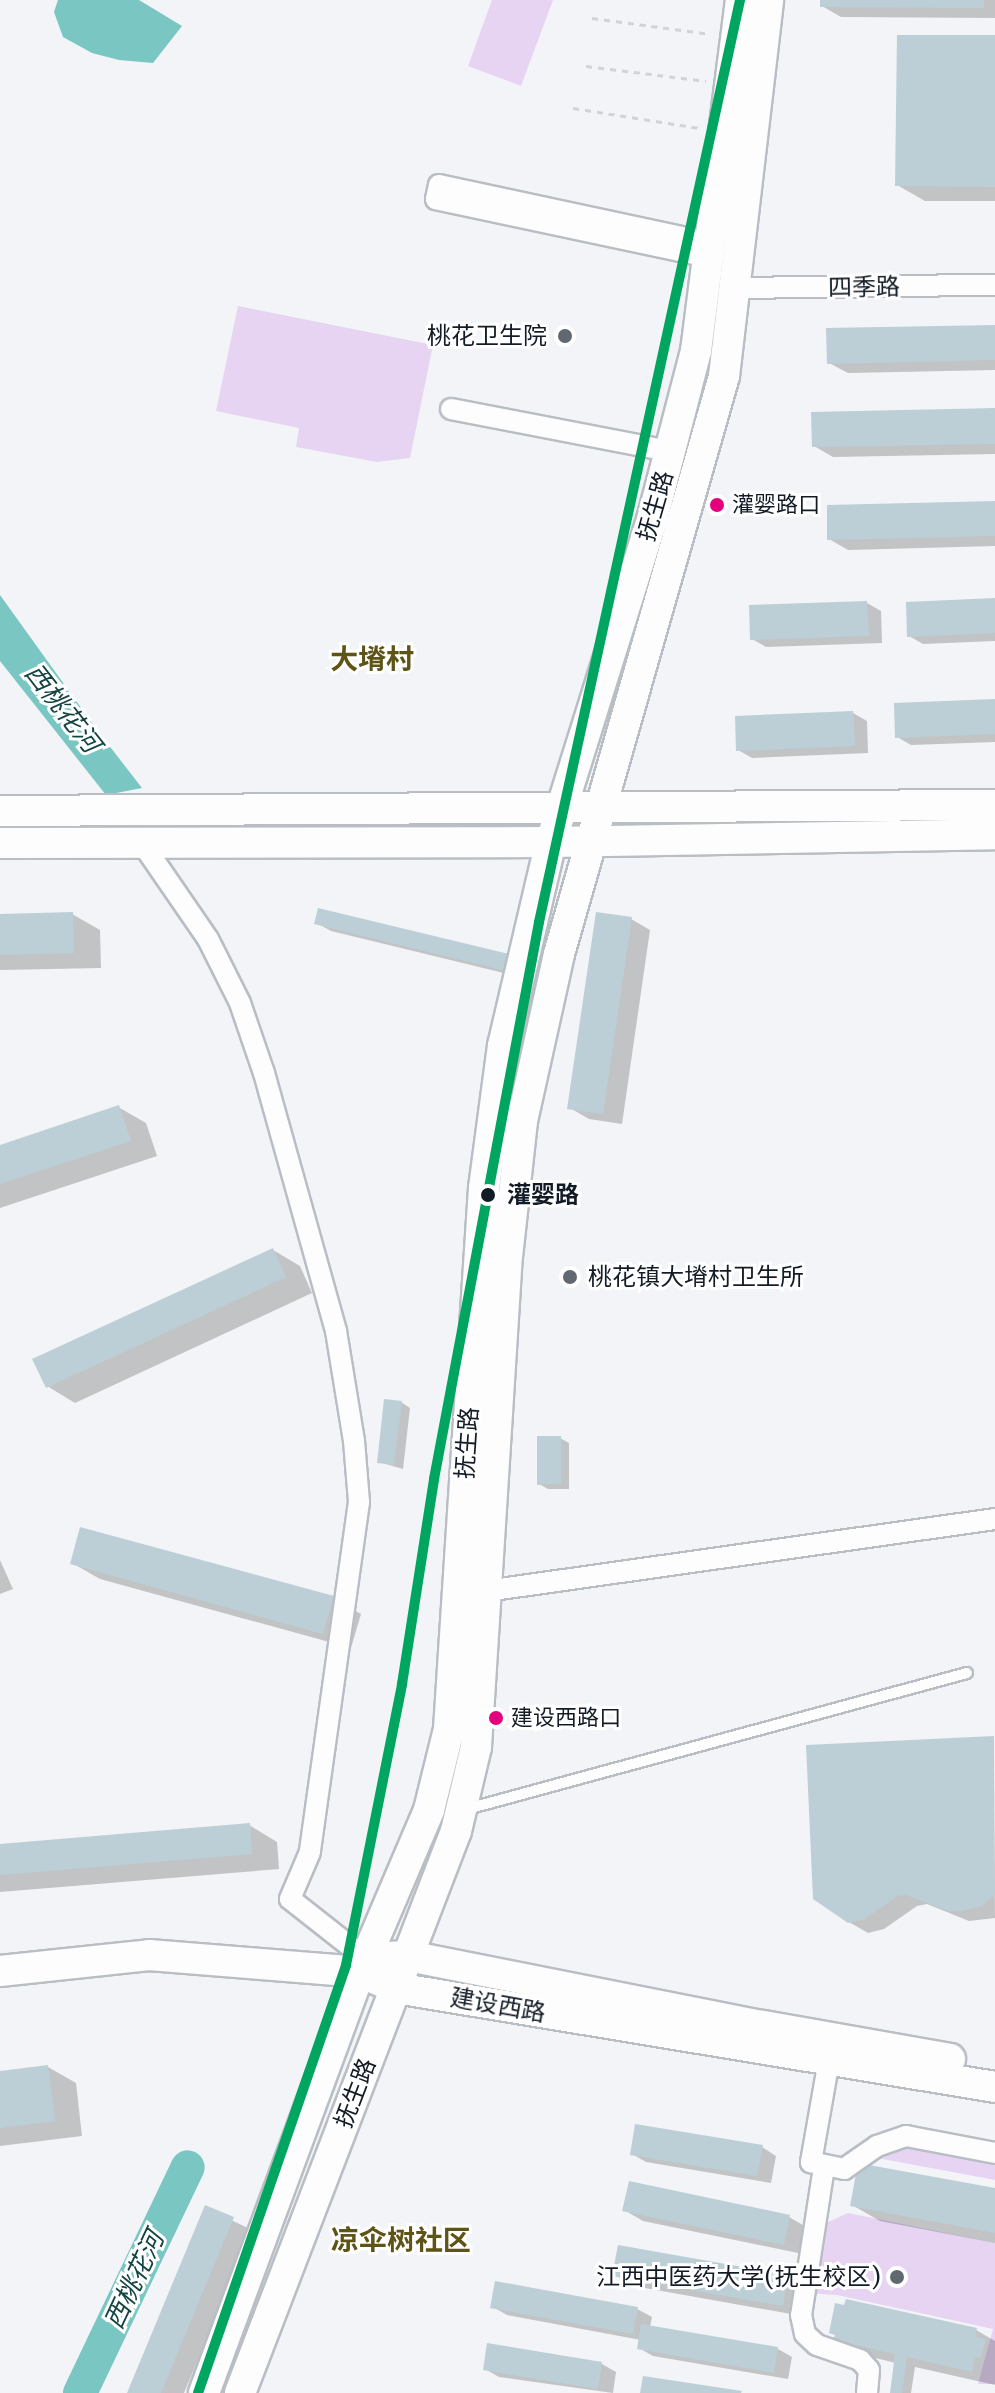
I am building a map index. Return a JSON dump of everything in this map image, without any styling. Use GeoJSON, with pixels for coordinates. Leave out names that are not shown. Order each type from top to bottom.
{"type":"FeatureCollection","features":[{"type":"Feature","properties":{"kind":"main road","name":"抚生路"},"geometry":{"type":"LineString","coordinates":[[204,2393],[363,1965],[429,1810],[449,1729],[484,1188],[503,1046],[551,842],[670,451],[696,351],[741,0]]}},
{"type":"Feature","properties":{"kind":"main road","name":"抚生路"},"geometry":{"type":"LineString","coordinates":[[240,2393],[408,1956],[460,1811],[476,1747],[506,1266],[522,1121],[559,954],[724,376],[768,0]]}},
{"type":"Feature","properties":{"kind":"main road"},"geometry":{"type":"LineString","coordinates":[[0,811],[995,805]]}},
{"type":"Feature","properties":{"kind":"main road"},"geometry":{"type":"LineString","coordinates":[[0,843],[551,842],[995,834]]}},
{"type":"Feature","properties":{"kind":"main road","name":"建设西路"},"geometry":{"type":"LineString","coordinates":[[0,1957],[149,1941],[363,1965],[396,1988],[995,2087]]}},
{"type":"Feature","properties":{"kind":"main road","name":"建设西路"},"geometry":{"type":"LineString","coordinates":[[0,1971],[149,1955],[363,1965],[408,1956],[763,2026],[995,2066]]}},
{"type":"Feature","properties":{"kind":"street"},"geometry":{"type":"LineString","coordinates":[[439,185],[709,250],[436,199],[439,185]]}},
{"type":"Feature","properties":{"kind":"street","name":"四季路"},"geometry":{"type":"LineString","coordinates":[[734,288],[995,285]]}},
{"type":"Feature","properties":{"kind":"street"},"geometry":{"type":"LineString","coordinates":[[451,409],[670,451]]}},
{"type":"Feature","properties":{"kind":"street"},"geometry":{"type":"LineString","coordinates":[[142,843],[208,939],[240,1003],[264,1073],[336,1331],[354,1441],[359,1502],[310,1852],[290,1899],[363,1965]]}},
{"type":"Feature","properties":{"kind":"street"},"geometry":{"type":"LineString","coordinates":[[486,1591],[995,1519]]}},
{"type":"Feature","properties":{"kind":"street"},"geometry":{"type":"LineString","coordinates":[[829,2060],[811,2162],[844,2169],[877,2146],[906,2136],[995,2153]]}},
{"type":"Feature","properties":{"kind":"street"},"geometry":{"type":"LineString","coordinates":[[824,2167],[801,2315],[805,2334],[817,2345],[860,2360],[869,2370],[867,2393]]}},
{"type":"Feature","properties":{"kind":"lane"},"geometry":{"type":"LineString","coordinates":[[460,1811],[967,1673]]}},
{"type":"Feature","properties":{"kind":"path"},"geometry":{"type":"LineString","coordinates":[[592,18],[736,37]]}},
{"type":"Feature","properties":{"kind":"path"},"geometry":{"type":"LineString","coordinates":[[586,66],[729,84]]}},
{"type":"Feature","properties":{"kind":"path"},"geometry":{"type":"LineString","coordinates":[[573,108],[723,132]]}},
{"type":"Feature","properties":{"kind":"shaded area"},"geometry":{"type":"Polygon","coordinates":[[[492,0],[553,0],[521,86],[468,66],[492,0]]]}},
{"type":"Feature","properties":{"kind":"shaded area"},"geometry":{"type":"Polygon","coordinates":[[[238,306],[433,345],[410,458],[377,462],[296,447],[299,428],[216,411],[238,306]]]}},
{"type":"Feature","properties":{"kind":"shaded area"},"geometry":{"type":"Polygon","coordinates":[[[907,2143],[995,2159],[995,2180],[872,2157],[907,2143]]]}},
{"type":"Feature","properties":{"kind":"shaded area"},"geometry":{"type":"Polygon","coordinates":[[[848,2213],[995,2243],[995,2384],[978,2384],[993,2329],[837,2295],[807,2293],[826,2223],[848,2213]]]}},
{"type":"Feature","properties":{"kind":"water"},"geometry":{"type":"Polygon","coordinates":[[[58,0],[139,0],[182,26],[153,63],[119,60],[92,53],[63,37],[54,12],[58,0]]]}},
{"type":"Feature","properties":{"kind":"water"},"geometry":{"type":"Polygon","coordinates":[[[0,595],[142,788],[106,795],[0,661],[0,595]]]}},
{"type":"Feature","properties":{"kind":"building"},"geometry":{"type":"Polygon","coordinates":[[[820,0],[984,0],[984,8],[820,7],[820,0]]]}},
{"type":"Feature","properties":{"kind":"building"},"geometry":{"type":"Polygon","coordinates":[[[897,35],[995,35],[995,187],[895,186],[897,35]]]}},
{"type":"Feature","properties":{"kind":"building"},"geometry":{"type":"Polygon","coordinates":[[[995,325],[995,360],[827,364],[826,328],[995,325]]]}},
{"type":"Feature","properties":{"kind":"building"},"geometry":{"type":"Polygon","coordinates":[[[995,408],[995,444],[812,447],[811,412],[995,408]]]}},
{"type":"Feature","properties":{"kind":"building"},"geometry":{"type":"Polygon","coordinates":[[[995,501],[995,536],[827,540],[827,505],[995,501]]]}},
{"type":"Feature","properties":{"kind":"building"},"geometry":{"type":"Polygon","coordinates":[[[995,598],[995,633],[907,637],[906,602],[995,598]]]}},
{"type":"Feature","properties":{"kind":"building"},"geometry":{"type":"Polygon","coordinates":[[[867,601],[869,636],[750,640],[749,605],[867,601]]]}},
{"type":"Feature","properties":{"kind":"building"},"geometry":{"type":"Polygon","coordinates":[[[995,699],[995,734],[895,738],[894,703],[995,699]]]}},
{"type":"Feature","properties":{"kind":"building"},"geometry":{"type":"Polygon","coordinates":[[[853,711],[855,746],[736,751],[735,716],[853,711]]]}},
{"type":"Feature","properties":{"kind":"building"},"geometry":{"type":"Polygon","coordinates":[[[318,908],[513,955],[510,972],[314,924],[318,908]]]}},
{"type":"Feature","properties":{"kind":"building"},"geometry":{"type":"Polygon","coordinates":[[[73,912],[74,953],[0,955],[0,914],[73,912]]]}},
{"type":"Feature","properties":{"kind":"building"},"geometry":{"type":"Polygon","coordinates":[[[596,912],[632,917],[603,1114],[567,1109],[596,912]]]}},
{"type":"Feature","properties":{"kind":"building"},"geometry":{"type":"Polygon","coordinates":[[[119,1105],[131,1141],[0,1184],[0,1145],[119,1105]]]}},
{"type":"Feature","properties":{"kind":"building"},"geometry":{"type":"Polygon","coordinates":[[[273,1248],[286,1277],[46,1388],[32,1359],[273,1248]]]}},
{"type":"Feature","properties":{"kind":"building"},"geometry":{"type":"Polygon","coordinates":[[[384,1399],[402,1401],[394,1465],[377,1463],[384,1399]]]}},
{"type":"Feature","properties":{"kind":"building"},"geometry":{"type":"Polygon","coordinates":[[[537,1436],[561,1436],[561,1484],[537,1485],[537,1436]]]}},
{"type":"Feature","properties":{"kind":"building"},"geometry":{"type":"Polygon","coordinates":[[[80,1527],[334,1596],[323,1634],[70,1564],[80,1527]]]}},
{"type":"Feature","properties":{"kind":"building"},"geometry":{"type":"Polygon","coordinates":[[[994,1736],[995,1896],[979,1907],[948,1911],[906,1895],[897,1896],[865,1919],[848,1923],[813,1899],[806,1745],[994,1736]]]}},
{"type":"Feature","properties":{"kind":"building"},"geometry":{"type":"Polygon","coordinates":[[[250,1823],[252,1854],[0,1875],[0,1844],[250,1823]]]}},
{"type":"Feature","properties":{"kind":"building"},"geometry":{"type":"Polygon","coordinates":[[[48,2065],[55,2121],[0,2128],[0,2071],[48,2065]]]}},
{"type":"Feature","properties":{"kind":"building"},"geometry":{"type":"Polygon","coordinates":[[[635,2124],[763,2145],[757,2176],[630,2155],[635,2124]]]}},
{"type":"Feature","properties":{"kind":"building"},"geometry":{"type":"Polygon","coordinates":[[[858,2163],[995,2188],[995,2233],[850,2206],[858,2163]]]}},
{"type":"Feature","properties":{"kind":"building"},"geometry":{"type":"Polygon","coordinates":[[[629,2181],[790,2215],[784,2245],[622,2211],[629,2181]]]}},
{"type":"Feature","properties":{"kind":"building"},"geometry":{"type":"Polygon","coordinates":[[[205,2205],[234,2217],[161,2393],[127,2393],[205,2205]]]}},
{"type":"Feature","properties":{"kind":"building"},"geometry":{"type":"Polygon","coordinates":[[[618,2245],[788,2275],[783,2306],[612,2276],[618,2245]]]}},
{"type":"Feature","properties":{"kind":"building"},"geometry":{"type":"Polygon","coordinates":[[[495,2281],[638,2307],[633,2334],[490,2308],[495,2281]]]}},
{"type":"Feature","properties":{"kind":"building"},"geometry":{"type":"Polygon","coordinates":[[[846,2299],[977,2328],[975,2337],[986,2339],[981,2358],[975,2357],[972,2372],[907,2357],[902,2393],[890,2393],[895,2354],[833,2340],[835,2335],[829,2333],[835,2303],[844,2305],[846,2299]]]}},
{"type":"Feature","properties":{"kind":"building"},"geometry":{"type":"Polygon","coordinates":[[[641,2324],[778,2347],[774,2373],[637,2349],[641,2324]]]}},
{"type":"Feature","properties":{"kind":"building"},"geometry":{"type":"Polygon","coordinates":[[[487,2343],[602,2362],[598,2389],[483,2370],[487,2343]]]}},
{"type":"Feature","properties":{"kind":"building"},"geometry":{"type":"Polygon","coordinates":[[[643,2376],[742,2391],[640,2393],[643,2376]]]}},
{"type":"Feature","properties":{"kind":"waterway","name":"西桃花河"},"geometry":{"type":"LineString","coordinates":[[80,2393],[188,2167]]}},
{"type":"Feature","properties":{"kind":"transit line"},"geometry":{"type":"LineString","coordinates":[[198,2393],[346,1965],[402,1684],[434,1479],[539,922],[740,0]]}},
{"type":"Feature","properties":{"kind":"place","name":"桃花卫生院"},"geometry":{"type":"Point","coordinates":[565,336]}},
{"type":"Feature","properties":{"kind":"place","name":"灌婴路口"},"geometry":{"type":"Point","coordinates":[717,505]}},
{"type":"Feature","properties":{"kind":"place","name":"灌婴路"},"geometry":{"type":"Point","coordinates":[488,1195]}},
{"type":"Feature","properties":{"kind":"place","name":"桃花镇大塉村卫生所"},"geometry":{"type":"Point","coordinates":[570,1277]}},
{"type":"Feature","properties":{"kind":"place","name":"建设西路口"},"geometry":{"type":"Point","coordinates":[496,1718]}},
{"type":"Feature","properties":{"kind":"place","name":"江西中医药大学(抚生校区)"},"geometry":{"type":"Point","coordinates":[897,2277]}},
{"type":"Feature","properties":{"kind":"district","name":"大塉村"},"geometry":{"type":"Point","coordinates":[372,659]}},
{"type":"Feature","properties":{"kind":"district","name":"凉伞树社区"},"geometry":{"type":"Point","coordinates":[401,2240]}}]}
